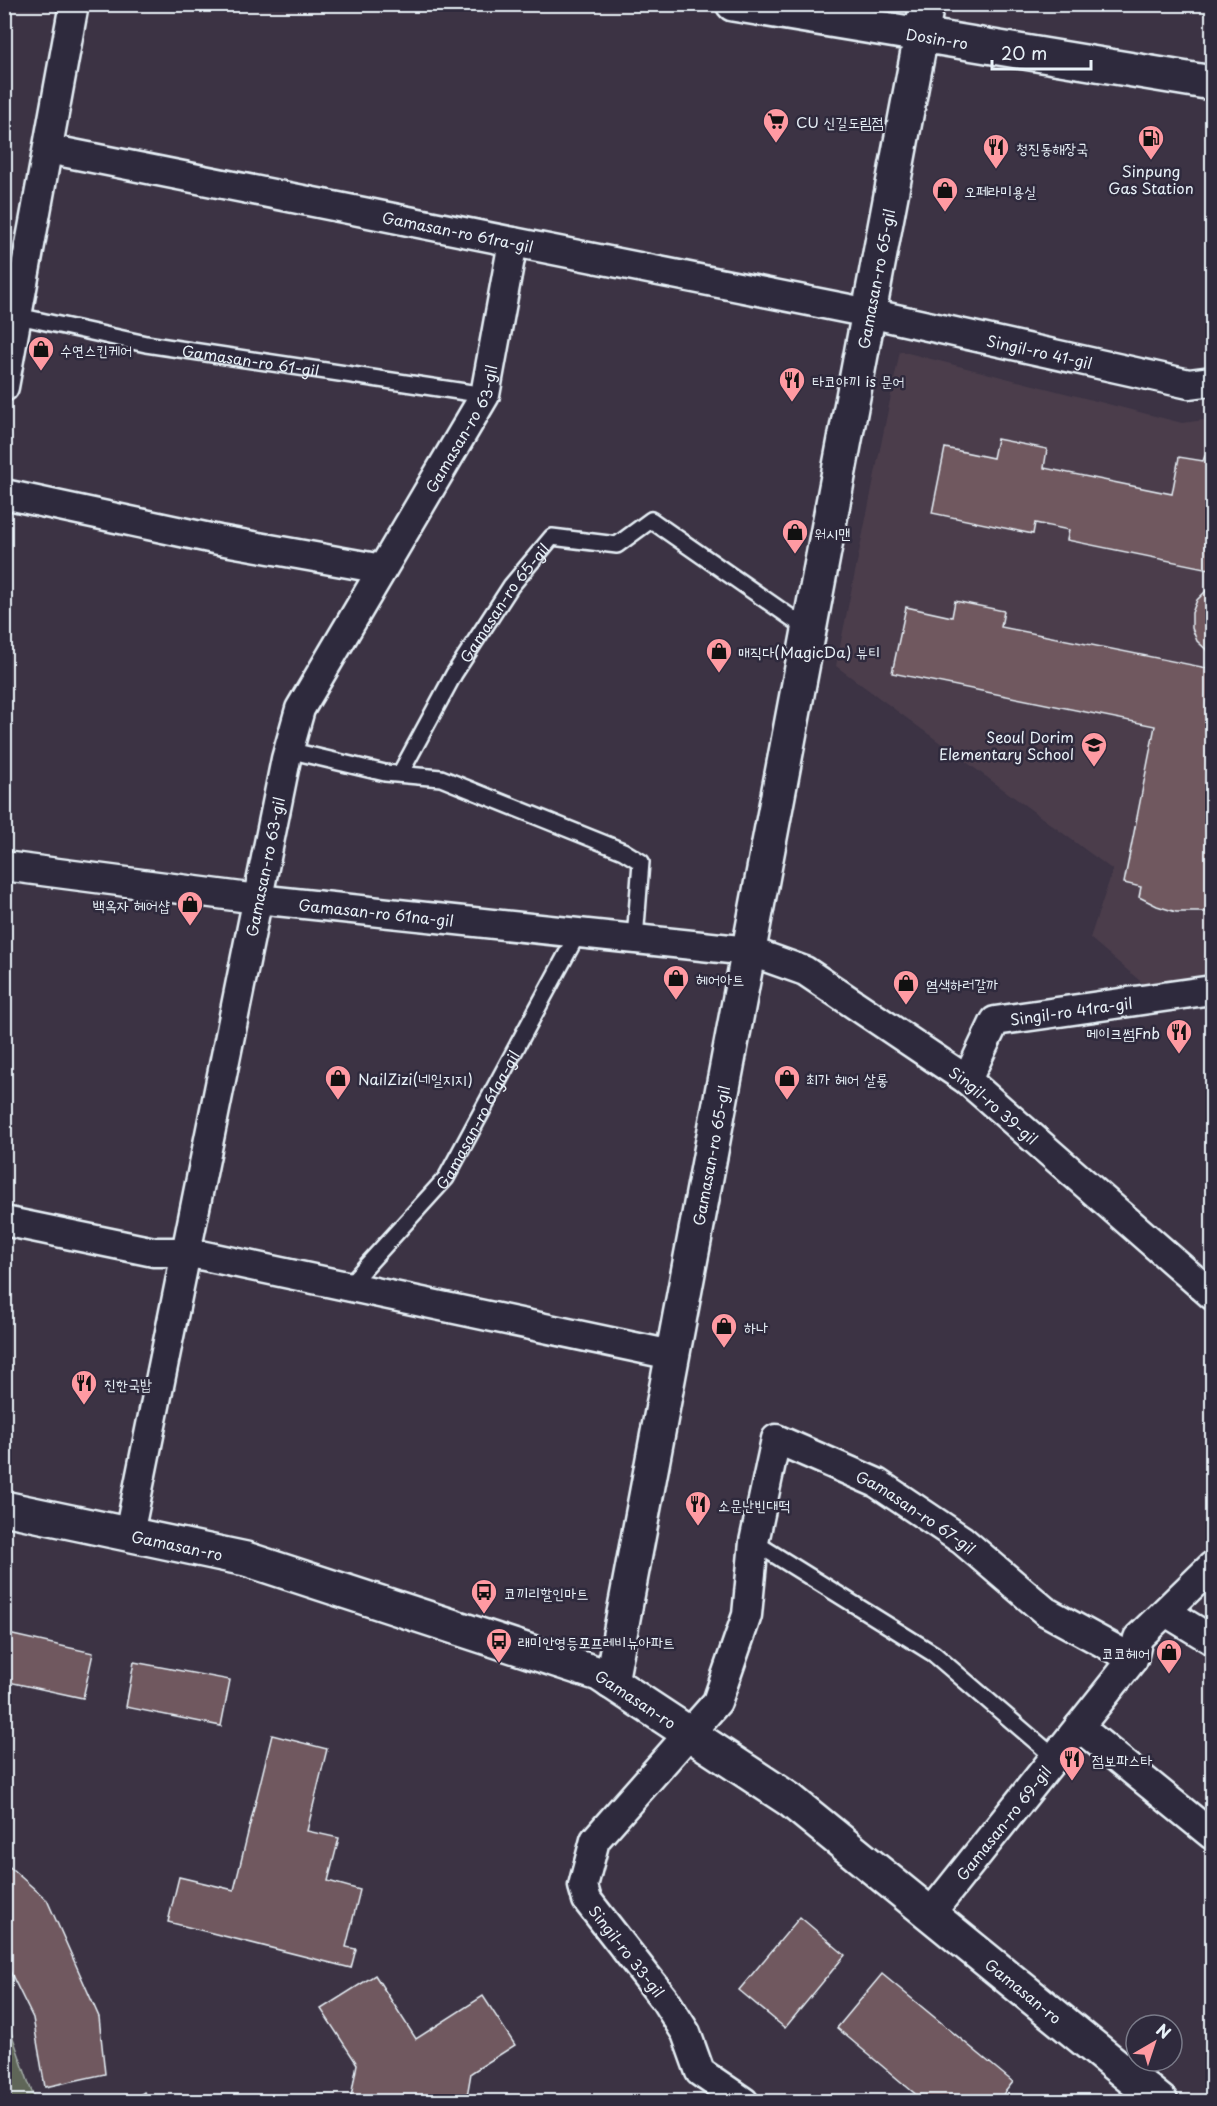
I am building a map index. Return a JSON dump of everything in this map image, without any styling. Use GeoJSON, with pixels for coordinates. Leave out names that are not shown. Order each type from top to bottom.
{"type":"FeatureCollection","features":[{"type":"Feature","properties":{"kind":"main road","name":"Dosin-ro"},"geometry":{"type":"LineString","coordinates":[[733,4],[825,21],[924,19],[1212,83]]}},
{"type":"Feature","properties":{"kind":"main road","name":"Gamasan-ro 65-gil"},"geometry":{"type":"LineString","coordinates":[[611,1682],[924,19]]}},
{"type":"Feature","properties":{"kind":"main road","name":"Gamasan-ro"},"geometry":{"type":"LineString","coordinates":[[4,1508],[246,1558],[598,1674],[790,1800],[1161,2102]]}},
{"type":"Feature","properties":{"kind":"street"},"geometry":{"type":"LineString","coordinates":[[4,387],[74,4]]}},
{"type":"Feature","properties":{"kind":"street","name":"Gamasan-ro 61ra-gil"},"geometry":{"type":"LineString","coordinates":[[48,149],[869,313]]}},
{"type":"Feature","properties":{"kind":"street","name":"Gamasan-ro 63-gil"},"geometry":{"type":"LineString","coordinates":[[129,1534],[257,899],[288,750],[300,709],[485,395],[513,242]]}},
{"type":"Feature","properties":{"kind":"street","name":"Singil-ro 41-gil"},"geometry":{"type":"LineString","coordinates":[[869,313],[1189,384],[1212,381]]}},
{"type":"Feature","properties":{"kind":"street"},"geometry":{"type":"LineString","coordinates":[[4,494],[219,540],[382,569]]}},
{"type":"Feature","properties":{"kind":"street","name":"Gamasan-ro 61na-gil"},"geometry":{"type":"LineString","coordinates":[[4,866],[257,899],[749,951]]}},
{"type":"Feature","properties":{"kind":"street","name":"Singil-ro 39-gil"},"geometry":{"type":"LineString","coordinates":[[749,951],[805,971],[967,1080],[1212,1295]]}},
{"type":"Feature","properties":{"kind":"street","name":"Singil-ro 41ra-gil"},"geometry":{"type":"LineString","coordinates":[[967,1080],[995,1021],[1212,990]]}},
{"type":"Feature","properties":{"kind":"street"},"geometry":{"type":"LineString","coordinates":[[4,1221],[154,1252],[186,1252],[672,1355]]}},
{"type":"Feature","properties":{"kind":"street","name":"Gamasan-ro 67-gil"},"geometry":{"type":"LineString","coordinates":[[690,1735],[717,1702],[747,1615],[754,1542],[776,1439],[877,1483],[962,1540],[1045,1611],[1133,1659]]}},
{"type":"Feature","properties":{"kind":"street","name":"Gamasan-ro 69-gil"},"geometry":{"type":"LineString","coordinates":[[930,1914],[1133,1659],[1138,1638],[1212,1566]]}},
{"type":"Feature","properties":{"kind":"street"},"geometry":{"type":"LineString","coordinates":[[1166,1612],[1212,1640]]}},
{"type":"Feature","properties":{"kind":"street"},"geometry":{"type":"LineString","coordinates":[[1079,1727],[1212,1835]]}},
{"type":"Feature","properties":{"kind":"street","name":"Singil-ro 33-gil"},"geometry":{"type":"LineString","coordinates":[[690,1735],[595,1840],[584,1886],[587,1900],[665,2000],[686,2033],[700,2072],[744,2102]]}},
{"type":"Feature","properties":{"kind":"lane","name":"Gamasan-ro 61-gil"},"geometry":{"type":"LineString","coordinates":[[18,316],[146,344],[485,395]]}},
{"type":"Feature","properties":{"kind":"lane","name":"Gamasan-ro 65-gil"},"geometry":{"type":"LineString","coordinates":[[400,774],[454,674],[511,586],[552,537],[617,545],[651,520],[809,630]]}},
{"type":"Feature","properties":{"kind":"lane"},"geometry":{"type":"LineString","coordinates":[[288,750],[400,774],[441,778],[623,851],[641,862],[635,939]]}},
{"type":"Feature","properties":{"kind":"lane","name":"Gamasan-ro 61ga-gil"},"geometry":{"type":"LineString","coordinates":[[348,1286],[446,1178],[578,933]]}},
{"type":"Feature","properties":{"kind":"lane"},"geometry":{"type":"LineString","coordinates":[[754,1542],[934,1654],[1054,1757]]}},
{"type":"Feature","properties":{"kind":"shaded area","name":"Seoul Dorim Elementary School"},"geometry":{"type":"Polygon","coordinates":[[[900,351],[1182,423],[1212,419],[1212,984],[1153,992],[1090,938],[1113,870],[836,666],[900,351]]]}},
{"type":"Feature","properties":{"kind":"green space"},"geometry":{"type":"Polygon","coordinates":[[[5,2015],[35,2101],[5,2101],[5,2015]]]}},
{"type":"Feature","properties":{"kind":"building"},"geometry":{"type":"Polygon","coordinates":[[[997,439],[1047,449],[1044,468],[1172,494],[1179,457],[1203,461],[1205,456],[1212,458],[1212,559],[1209,569],[1067,540],[1069,530],[1035,523],[1033,534],[932,513],[945,448],[993,458],[997,439]]]}},
{"type":"Feature","properties":{"kind":"building"},"geometry":{"type":"Polygon","coordinates":[[[1212,585],[1212,655],[1197,641],[1192,628],[1192,613],[1197,600],[1212,585]]]}},
{"type":"Feature","properties":{"kind":"building"},"geometry":{"type":"Polygon","coordinates":[[[955,601],[1004,611],[1001,627],[1212,669],[1212,912],[1176,912],[1157,906],[1139,897],[1141,887],[1124,883],[1155,726],[892,673],[906,607],[952,617],[955,601]]]}},
{"type":"Feature","properties":{"kind":"building"},"geometry":{"type":"Polygon","coordinates":[[[4,1633],[93,1653],[83,1698],[4,1681],[4,1633]]]}},
{"type":"Feature","properties":{"kind":"building"},"geometry":{"type":"Polygon","coordinates":[[[134,1662],[230,1680],[221,1726],[126,1707],[134,1662]]]}},
{"type":"Feature","properties":{"kind":"building"},"geometry":{"type":"Polygon","coordinates":[[[272,1735],[327,1749],[307,1831],[339,1838],[328,1881],[360,1890],[346,1947],[356,1949],[351,1968],[168,1922],[179,1877],[234,1890],[272,1735]]]}},
{"type":"Feature","properties":{"kind":"building"},"geometry":{"type":"Polygon","coordinates":[[[4,1862],[47,1900],[99,2017],[105,2074],[45,2087],[33,2018],[4,1959],[4,1862]]]}},
{"type":"Feature","properties":{"kind":"building"},"geometry":{"type":"Polygon","coordinates":[[[800,1917],[845,1955],[785,2028],[739,1990],[800,1917]]]}},
{"type":"Feature","properties":{"kind":"building"},"geometry":{"type":"Polygon","coordinates":[[[882,1974],[1013,2082],[997,2102],[925,2102],[837,2028],[882,1974]]]}},
{"type":"Feature","properties":{"kind":"building"},"geometry":{"type":"Polygon","coordinates":[[[375,1975],[416,2039],[483,1996],[515,2045],[471,2073],[466,2102],[350,2102],[357,2064],[321,2009],[375,1975]]]}},
{"type":"Feature","properties":{"kind":"building"},"geometry":{"type":"Polygon","coordinates":[[[144,2092],[150,2102],[129,2102],[144,2092]]]}},
{"type":"Feature","properties":{"kind":"place","name":"CU 신길도림점"},"geometry":{"type":"Point","coordinates":[776,144]}},
{"type":"Feature","properties":{"kind":"place","name":"Sinpung Gas Station"},"geometry":{"type":"Point","coordinates":[1151,161]}},
{"type":"Feature","properties":{"kind":"place","name":"청진동해장국"},"geometry":{"type":"Point","coordinates":[996,170]}},
{"type":"Feature","properties":{"kind":"place","name":"오페라미용실"},"geometry":{"type":"Point","coordinates":[945,213]}},
{"type":"Feature","properties":{"kind":"place","name":"수연스킨케어"},"geometry":{"type":"Point","coordinates":[41,372]}},
{"type":"Feature","properties":{"kind":"place","name":"타코야끼 is 문어"},"geometry":{"type":"Point","coordinates":[792,403]}},
{"type":"Feature","properties":{"kind":"place","name":"워시맨"},"geometry":{"type":"Point","coordinates":[795,555]}},
{"type":"Feature","properties":{"kind":"place","name":"매직다(MagicDa) 뷰티"},"geometry":{"type":"Point","coordinates":[719,674]}},
{"type":"Feature","properties":{"kind":"place","name":"Seoul Dorim Elementary School"},"geometry":{"type":"Point","coordinates":[1094,768]}},
{"type":"Feature","properties":{"kind":"place","name":"백옥자 헤어샵"},"geometry":{"type":"Point","coordinates":[190,927]}},
{"type":"Feature","properties":{"kind":"place","name":"헤어아트"},"geometry":{"type":"Point","coordinates":[676,1001]}},
{"type":"Feature","properties":{"kind":"place","name":"염색하러갈까"},"geometry":{"type":"Point","coordinates":[906,1006]}},
{"type":"Feature","properties":{"kind":"place","name":"메이크썸Fnb"},"geometry":{"type":"Point","coordinates":[1179,1055]}},
{"type":"Feature","properties":{"kind":"place","name":"NailZizi(네일지지)"},"geometry":{"type":"Point","coordinates":[338,1101]}},
{"type":"Feature","properties":{"kind":"place","name":"최가 헤어 살롱"},"geometry":{"type":"Point","coordinates":[787,1101]}},
{"type":"Feature","properties":{"kind":"place","name":"하나"},"geometry":{"type":"Point","coordinates":[724,1349]}},
{"type":"Feature","properties":{"kind":"place","name":"진한국밥"},"geometry":{"type":"Point","coordinates":[84,1406]}},
{"type":"Feature","properties":{"kind":"place","name":"소문난빈대떡"},"geometry":{"type":"Point","coordinates":[698,1527]}},
{"type":"Feature","properties":{"kind":"place","name":"코끼리할인마트"},"geometry":{"type":"Point","coordinates":[484,1615]}},
{"type":"Feature","properties":{"kind":"place","name":"래미안영등포프레비뉴아파트"},"geometry":{"type":"Point","coordinates":[499,1664]}},
{"type":"Feature","properties":{"kind":"place","name":"코코헤어"},"geometry":{"type":"Point","coordinates":[1169,1675]}},
{"type":"Feature","properties":{"kind":"place","name":"점보파스타"},"geometry":{"type":"Point","coordinates":[1072,1782]}}]}
